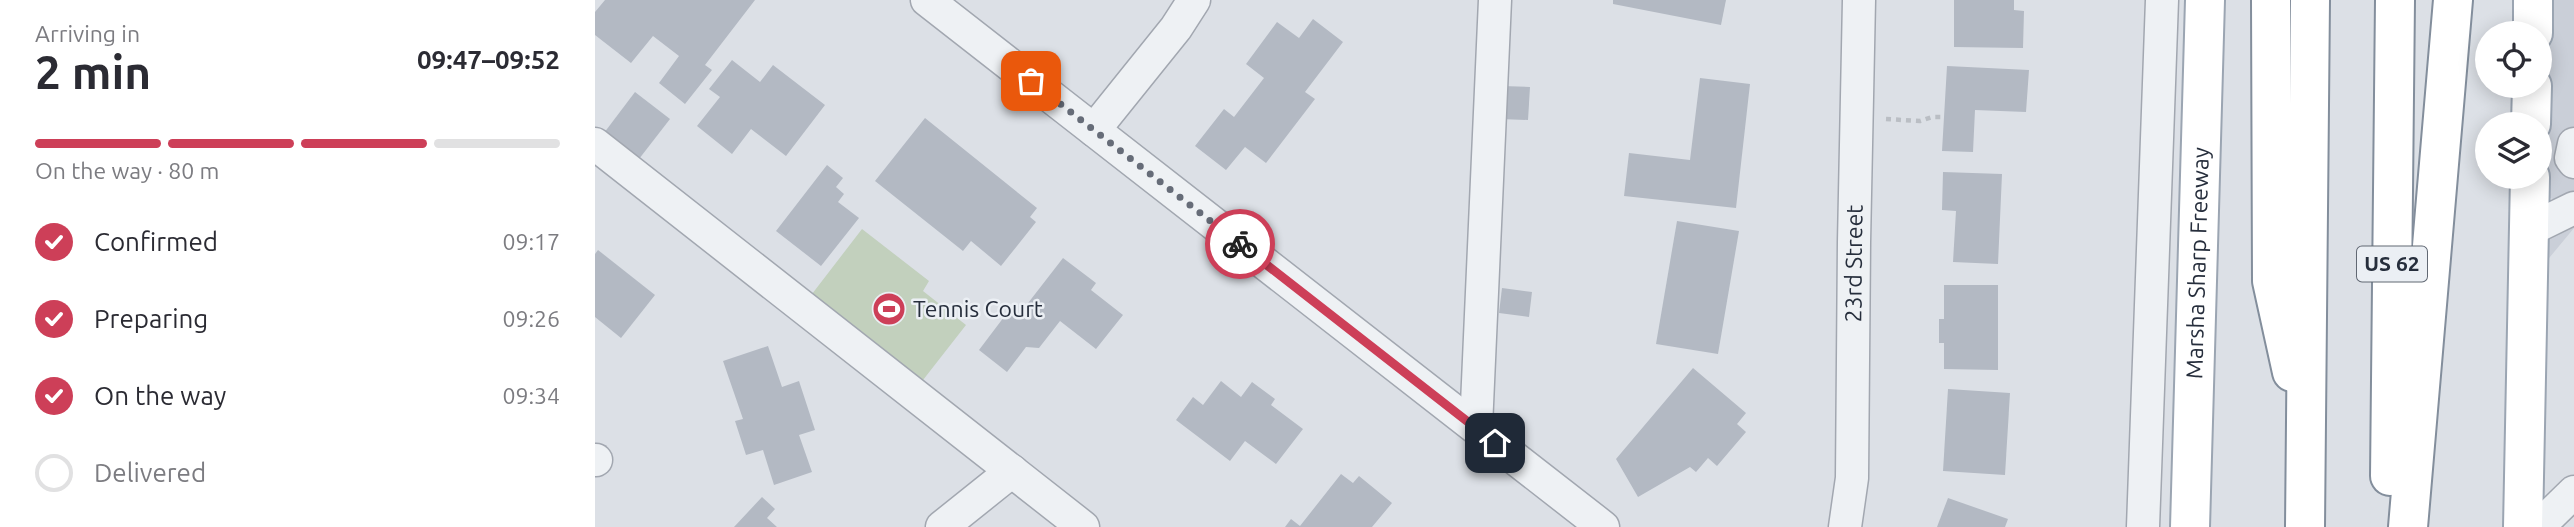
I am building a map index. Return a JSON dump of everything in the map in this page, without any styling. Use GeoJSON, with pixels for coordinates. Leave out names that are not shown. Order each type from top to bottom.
{"type":"FeatureCollection","features":[{"type":"Feature","properties":{"kind":"main road","name":"Marsha Sharp Freeway"},"geometry":{"type":"LineString","coordinates":[[2190,527],[2205,0]]}},
{"type":"Feature","properties":{"kind":"main road"},"geometry":{"type":"LineString","coordinates":[[2271,0],[2272,281],[2307,443]]}},
{"type":"Feature","properties":{"kind":"main road"},"geometry":{"type":"LineString","coordinates":[[2305,527],[2310,0]]}},
{"type":"Feature","properties":{"kind":"main road","name":"US 62"},"geometry":{"type":"LineString","coordinates":[[2389,527],[2395,0]]}},
{"type":"Feature","properties":{"kind":"main road"},"geometry":{"type":"LineString","coordinates":[[2408,527],[2453,0]]}},
{"type":"Feature","properties":{"kind":"main road"},"geometry":{"type":"LineString","coordinates":[[2533,0],[2533,21]]}},
{"type":"Feature","properties":{"kind":"main road"},"geometry":{"type":"LineString","coordinates":[[2523,527],[2530,189]]}},
{"type":"Feature","properties":{"kind":"street"},"geometry":{"type":"LineString","coordinates":[[927,0],[1476,427],[1566,516],[1603,527]]}},
{"type":"Feature","properties":{"kind":"street"},"geometry":{"type":"LineString","coordinates":[[1094,130],[1176,28],[1193,0]]}},
{"type":"Feature","properties":{"kind":"street"},"geometry":{"type":"LineString","coordinates":[[1476,427],[1495,0]]}},
{"type":"Feature","properties":{"kind":"street","name":"23rd Street"},"geometry":{"type":"LineString","coordinates":[[1845,527],[1852,478],[1859,0]]}},
{"type":"Feature","properties":{"kind":"street"},"geometry":{"type":"LineString","coordinates":[[2143,527],[2162,0]]}},
{"type":"Feature","properties":{"kind":"street"},"geometry":{"type":"LineString","coordinates":[[595,144],[1083,527]]}},
{"type":"Feature","properties":{"kind":"street"},"geometry":{"type":"LineString","coordinates":[[2574,144],[2571,158],[2574,162]]}},
{"type":"Feature","properties":{"kind":"street"},"geometry":{"type":"LineString","coordinates":[[2529,230],[2574,208]]}},
{"type":"Feature","properties":{"kind":"street"},"geometry":{"type":"LineString","coordinates":[[942,527],[1012,471]]}},
{"type":"Feature","properties":{"kind":"street"},"geometry":{"type":"LineString","coordinates":[[2538,527],[2574,492]]}},
{"type":"Feature","properties":{"kind":"path"},"geometry":{"type":"LineString","coordinates":[[1886,119],[1920,121],[1944,117]]}},
{"type":"Feature","properties":{"kind":"shaded area"},"geometry":{"type":"Polygon","coordinates":[[[2550,0],[2574,0],[2574,228],[2540,269],[2547,239],[2555,236],[2557,201],[2548,197],[2544,189],[2552,189],[2552,112],[2546,112],[2547,98],[2552,98],[2552,21],[2549,21],[2550,0]]]}},
{"type":"Feature","properties":{"kind":"green space","name":"Tennis Court"},"geometry":{"type":"Polygon","coordinates":[[[862,229],[929,281],[923,291],[966,325],[923,380],[812,294],[862,229]]]}},
{"type":"Feature","properties":{"kind":"building"},"geometry":{"type":"Polygon","coordinates":[[[605,0],[755,0],[705,65],[712,70],[685,104],[659,83],[679,56],[653,36],[631,63],[595,35],[595,12],[605,0]]]}},
{"type":"Feature","properties":{"kind":"building"},"geometry":{"type":"Polygon","coordinates":[[[1613,0],[1726,0],[1721,25],[1613,4],[1613,0]]]}},
{"type":"Feature","properties":{"kind":"building"},"geometry":{"type":"Polygon","coordinates":[[[1954,0],[2014,0],[2014,10],[2024,11],[2023,48],[1954,47],[1954,0]]]}},
{"type":"Feature","properties":{"kind":"building"},"geometry":{"type":"Polygon","coordinates":[[[1313,19],[1343,42],[1305,92],[1315,99],[1266,163],[1245,147],[1226,170],[1195,146],[1224,109],[1234,117],[1264,78],[1246,64],[1277,22],[1299,38],[1313,19]]]}},
{"type":"Feature","properties":{"kind":"building"},"geometry":{"type":"Polygon","coordinates":[[[732,60],[760,82],[773,65],[825,105],[786,156],[751,129],[732,154],[697,126],[720,97],[709,89],[732,60]]]}},
{"type":"Feature","properties":{"kind":"building"},"geometry":{"type":"Polygon","coordinates":[[[1947,66],[2029,70],[2026,112],[1975,110],[1973,152],[1942,151],[1947,66]]]}},
{"type":"Feature","properties":{"kind":"building"},"geometry":{"type":"Polygon","coordinates":[[[1700,78],[1750,84],[1736,208],[1624,196],[1629,153],[1690,160],[1700,78]]]}},
{"type":"Feature","properties":{"kind":"building"},"geometry":{"type":"Polygon","coordinates":[[[1502,86],[1530,87],[1528,120],[1500,119],[1502,86]]]}},
{"type":"Feature","properties":{"kind":"building"},"geometry":{"type":"Polygon","coordinates":[[[635,92],[670,119],[639,159],[604,133],[635,92]]]}},
{"type":"Feature","properties":{"kind":"building"},"geometry":{"type":"Polygon","coordinates":[[[925,118],[1037,208],[1030,217],[1036,222],[1001,266],[971,241],[963,251],[875,181],[925,118]]]}},
{"type":"Feature","properties":{"kind":"building"},"geometry":{"type":"Polygon","coordinates":[[[827,165],[843,178],[836,187],[844,194],[838,202],[859,218],[821,266],[776,231],[827,165]]]}},
{"type":"Feature","properties":{"kind":"building"},"geometry":{"type":"Polygon","coordinates":[[[1943,172],[2002,174],[1998,264],[1953,262],[1956,211],[1942,210],[1943,172]]]}},
{"type":"Feature","properties":{"kind":"building"},"geometry":{"type":"Polygon","coordinates":[[[1677,221],[1739,231],[1718,354],[1656,344],[1677,221]]]}},
{"type":"Feature","properties":{"kind":"building"},"geometry":{"type":"Polygon","coordinates":[[[598,250],[655,295],[621,338],[595,317],[595,254],[598,250]]]}},
{"type":"Feature","properties":{"kind":"building"},"geometry":{"type":"Polygon","coordinates":[[[1063,258],[1096,283],[1091,290],[1123,315],[1096,349],[1060,321],[1039,348],[1026,347],[1007,372],[979,350],[1010,309],[1018,316],[1063,258]]]}},
{"type":"Feature","properties":{"kind":"building"},"geometry":{"type":"Polygon","coordinates":[[[1944,285],[1998,285],[1998,370],[1944,369],[1944,343],[1939,343],[1939,319],[1944,319],[1944,285]]]}},
{"type":"Feature","properties":{"kind":"building"},"geometry":{"type":"Polygon","coordinates":[[[1502,288],[1532,292],[1529,317],[1499,313],[1502,288]]]}},
{"type":"Feature","properties":{"kind":"building"},"geometry":{"type":"Polygon","coordinates":[[[768,346],[782,387],[799,381],[815,430],[799,435],[812,472],[774,485],[763,450],[746,455],[735,421],[743,419],[723,361],[768,346]]]}},
{"type":"Feature","properties":{"kind":"building"},"geometry":{"type":"Polygon","coordinates":[[[1693,368],[1746,413],[1737,424],[1746,432],[1717,466],[1708,458],[1696,472],[1690,467],[1638,497],[1616,459],[1693,368]]]}},
{"type":"Feature","properties":{"kind":"building"},"geometry":{"type":"Polygon","coordinates":[[[1221,381],[1241,397],[1252,382],[1275,399],[1271,405],[1303,429],[1276,464],[1245,441],[1230,461],[1176,420],[1193,397],[1203,405],[1221,381]]]}},
{"type":"Feature","properties":{"kind":"building"},"geometry":{"type":"Polygon","coordinates":[[[1948,389],[2010,393],[2005,475],[1943,471],[1948,389]]]}},
{"type":"Feature","properties":{"kind":"building"},"geometry":{"type":"Polygon","coordinates":[[[1341,474],[1353,483],[1359,476],[1392,503],[1372,527],[1285,527],[1291,519],[1300,526],[1341,474]]]}},
{"type":"Feature","properties":{"kind":"building"},"geometry":{"type":"Polygon","coordinates":[[[762,497],[775,509],[767,518],[777,527],[734,527],[762,497]]]}},
{"type":"Feature","properties":{"kind":"building"},"geometry":{"type":"Polygon","coordinates":[[[1948,498],[2008,519],[2005,527],[1937,527],[1948,498]]]}},
{"type":"Feature","properties":{"kind":"way so far"},"geometry":{"type":"LineString","coordinates":[[1031,81],[1240,244]]}},
{"type":"Feature","properties":{"kind":"place","name":"Tennis Court"},"geometry":{"type":"Point","coordinates":[889,309]}},
{"type":"Feature","properties":{"kind":"route"},"geometry":{"type":"LineString","coordinates":[[1240,244],[1495,443]]}}]}
